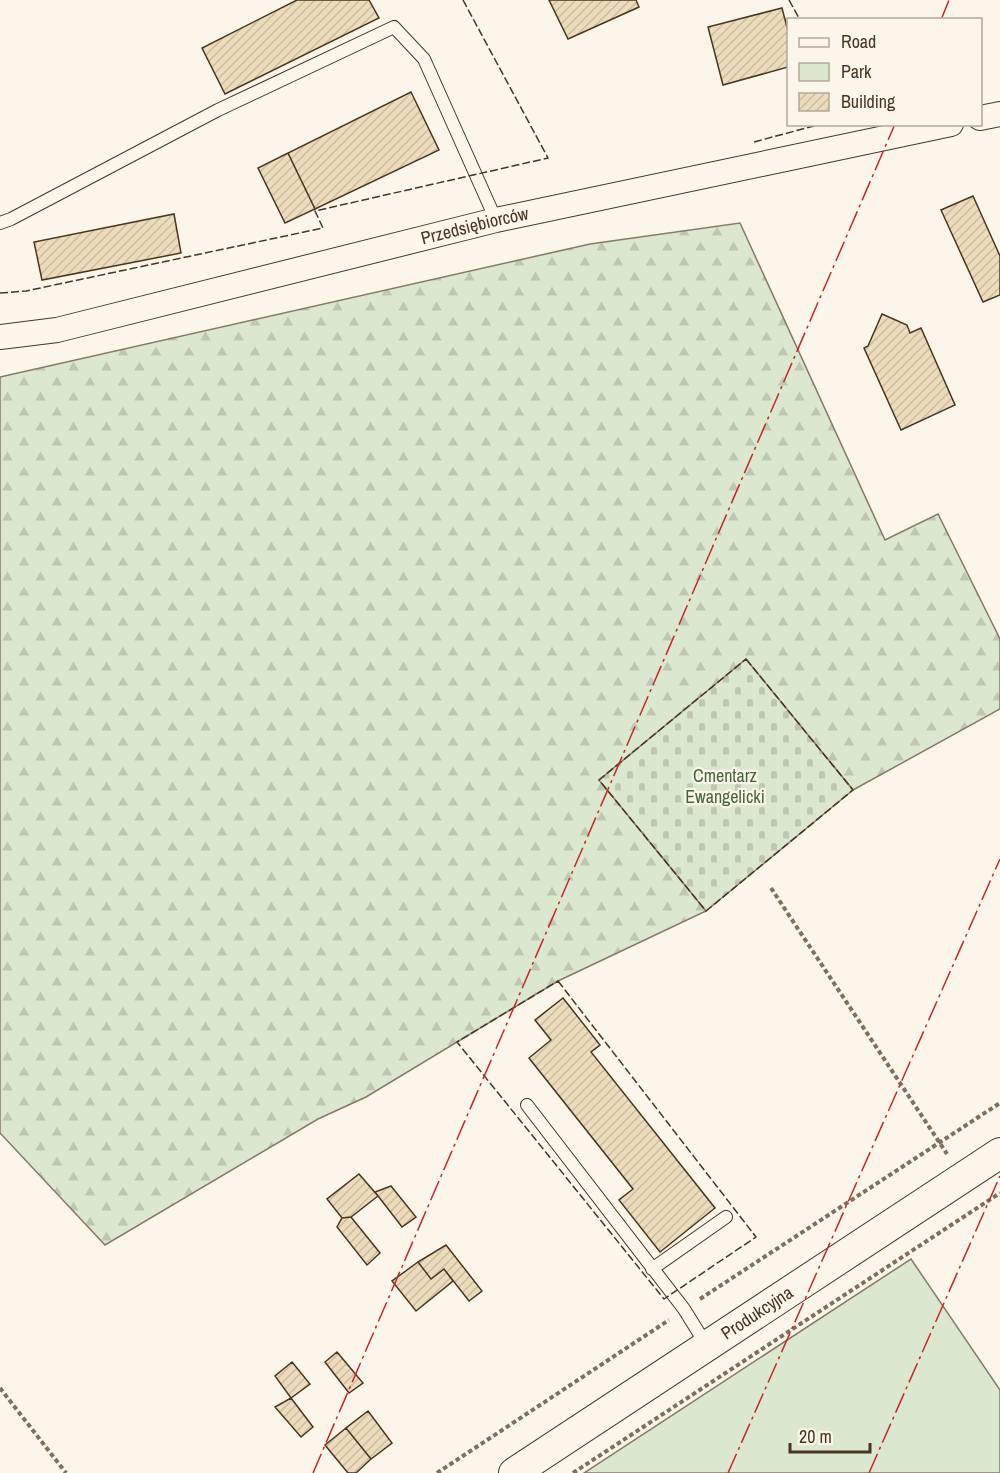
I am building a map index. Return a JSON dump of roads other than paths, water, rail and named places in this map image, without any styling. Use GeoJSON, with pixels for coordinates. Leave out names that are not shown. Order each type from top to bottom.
{"type":"FeatureCollection","features":[{"type":"Feature","properties":{"kind":"street"},"geometry":{"type":"LineString","coordinates":[[982,118],[1000,114]]}},
{"type":"Feature","properties":{"kind":"street","name":"Przedsiębiorców"},"geometry":{"type":"LineString","coordinates":[[0,337],[57,330],[496,220],[942,126]]}},
{"type":"Feature","properties":{"kind":"street","name":"Produkcyjna"},"geometry":{"type":"LineString","coordinates":[[514,1473],[1000,1153]]}},
{"type":"Feature","properties":{"kind":"lane"},"geometry":{"type":"LineString","coordinates":[[0,223],[218,110],[394,27],[424,59],[496,220]]}},
{"type":"Feature","properties":{"kind":"lane"},"geometry":{"type":"LineString","coordinates":[[527,1105],[684,1309],[707,1347]]}},
{"type":"Feature","properties":{"kind":"lane"},"geometry":{"type":"LineString","coordinates":[[652,1269],[726,1217]]}},
{"type":"Feature","properties":{"kind":"park label","name":"Cmentarz Ewangelicki"},"geometry":{"type":"Point","coordinates":[725,786]}}]}
